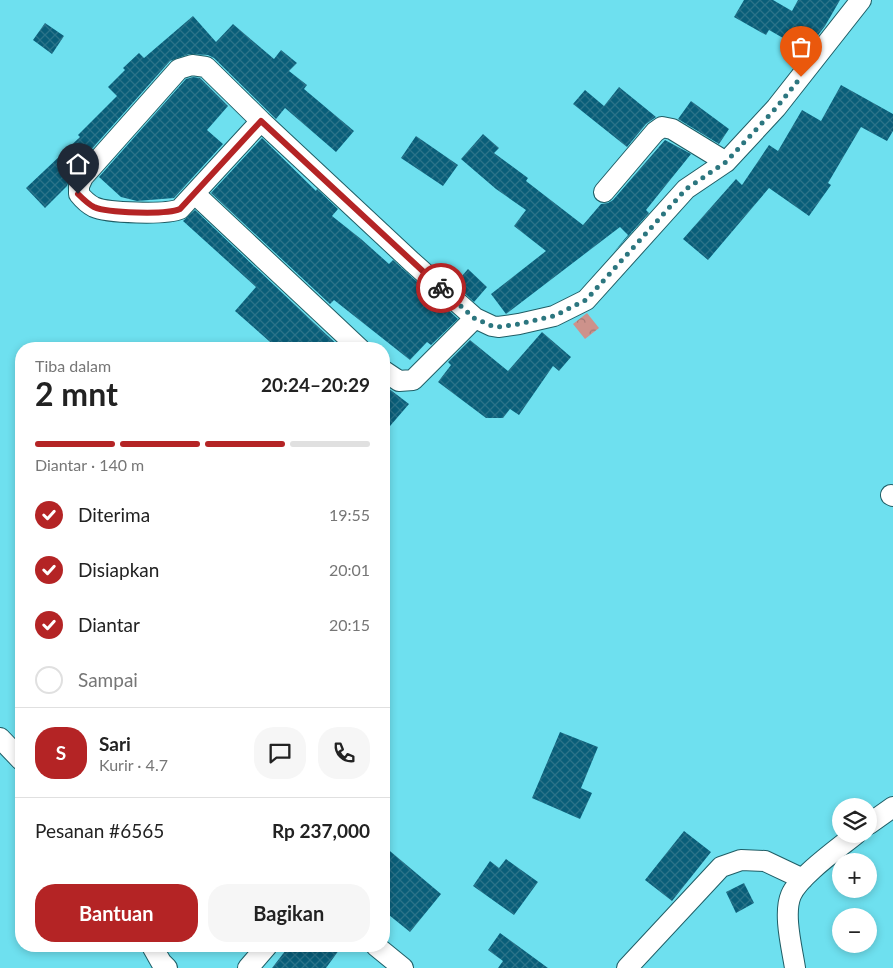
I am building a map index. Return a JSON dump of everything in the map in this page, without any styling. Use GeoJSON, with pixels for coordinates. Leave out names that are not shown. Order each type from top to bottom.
{"type":"FeatureCollection","features":[{"type":"Feature","properties":{"kind":"street"},"geometry":{"type":"LineString","coordinates":[[261,121],[195,194],[180,209],[173,212],[103,210],[92,206],[78,194],[78,186],[83,177],[180,69],[192,65],[206,67],[261,121],[474,318],[498,327],[519,324],[554,316],[586,300],[686,189],[726,162],[776,108],[861,0]]}},
{"type":"Feature","properties":{"kind":"street"},"geometry":{"type":"LineString","coordinates":[[604,192],[655,132],[662,127],[672,128],[726,162]]}},
{"type":"Feature","properties":{"kind":"street"},"geometry":{"type":"LineString","coordinates":[[195,194],[353,342]]}},
{"type":"Feature","properties":{"kind":"street"},"geometry":{"type":"LineString","coordinates":[[390,375],[399,381],[413,380],[474,318]]}},
{"type":"Feature","properties":{"kind":"street"},"geometry":{"type":"LineString","coordinates":[[0,738],[15,754]]}},
{"type":"Feature","properties":{"kind":"street"},"geometry":{"type":"LineString","coordinates":[[877,818],[893,807]]}},
{"type":"Feature","properties":{"kind":"street"},"geometry":{"type":"LineString","coordinates":[[796,968],[791,947],[788,912],[792,895],[803,879],[845,843]]}},
{"type":"Feature","properties":{"kind":"street"},"geometry":{"type":"LineString","coordinates":[[627,968],[721,867],[741,860],[765,860],[803,879]]}},
{"type":"Feature","properties":{"kind":"street"},"geometry":{"type":"LineString","coordinates":[[155,952],[167,968]]}},
{"type":"Feature","properties":{"kind":"street"},"geometry":{"type":"LineString","coordinates":[[248,968],[262,952]]}},
{"type":"Feature","properties":{"kind":"street"},"geometry":{"type":"LineString","coordinates":[[383,952],[402,968]]}},
{"type":"Feature","properties":{"kind":"green space"},"geometry":{"type":"Polygon","coordinates":[[[587,313],[599,328],[585,339],[573,324],[587,313]]]}},
{"type":"Feature","properties":{"kind":"building"},"geometry":{"type":"Polygon","coordinates":[[[744,0],[773,0],[792,11],[798,0],[840,0],[825,26],[806,51],[769,30],[766,35],[734,17],[744,0]]]}},
{"type":"Feature","properties":{"kind":"building"},"geometry":{"type":"Polygon","coordinates":[[[193,16],[216,42],[233,24],[274,59],[281,50],[297,63],[289,71],[307,85],[304,89],[354,131],[336,152],[285,108],[276,119],[214,58],[208,55],[189,54],[170,61],[74,169],[67,186],[45,208],[26,188],[80,137],[78,135],[117,96],[108,87],[125,70],[123,68],[139,53],[144,58],[193,16]]]}},
{"type":"Feature","properties":{"kind":"building"},"geometry":{"type":"Polygon","coordinates":[[[45,23],[64,36],[52,54],[33,40],[45,23]]]}},
{"type":"Feature","properties":{"kind":"building"},"geometry":{"type":"Polygon","coordinates":[[[200,78],[228,106],[207,130],[223,144],[174,198],[137,201],[121,197],[99,177],[186,79],[200,78]]]}},
{"type":"Feature","properties":{"kind":"building"},"geometry":{"type":"Polygon","coordinates":[[[841,85],[893,114],[893,131],[887,141],[861,127],[828,183],[831,185],[809,216],[769,188],[708,260],[683,239],[736,179],[742,185],[769,145],[778,151],[802,110],[821,121],[841,85]]]}},
{"type":"Feature","properties":{"kind":"building"},"geometry":{"type":"Polygon","coordinates":[[[619,87],[656,117],[646,124],[627,147],[573,104],[585,90],[604,106],[619,87]]]}},
{"type":"Feature","properties":{"kind":"building"},"geometry":{"type":"Polygon","coordinates":[[[691,101],[729,129],[719,144],[678,119],[691,101]]]}},
{"type":"Feature","properties":{"kind":"building"},"geometry":{"type":"Polygon","coordinates":[[[483,134],[499,148],[494,153],[528,178],[526,181],[583,225],[601,204],[613,200],[665,140],[691,154],[646,210],[649,213],[613,253],[628,235],[620,227],[506,314],[491,294],[546,251],[514,226],[526,210],[496,189],[461,159],[483,134]]]}},
{"type":"Feature","properties":{"kind":"building"},"geometry":{"type":"Polygon","coordinates":[[[416,136],[458,165],[443,186],[401,158],[416,136]]]}},
{"type":"Feature","properties":{"kind":"building"},"geometry":{"type":"Polygon","coordinates":[[[262,138],[316,191],[317,189],[338,209],[332,216],[389,264],[393,260],[458,319],[431,345],[427,342],[410,360],[390,344],[390,342],[387,342],[334,300],[330,304],[211,193],[262,138]]]}},
{"type":"Feature","properties":{"kind":"building"},"geometry":{"type":"Polygon","coordinates":[[[195,210],[335,342],[270,342],[235,311],[256,287],[183,221],[195,210]]]}},
{"type":"Feature","properties":{"kind":"building"},"geometry":{"type":"Polygon","coordinates":[[[468,269],[487,287],[474,302],[455,284],[468,269]]]}},
{"type":"Feature","properties":{"kind":"building"},"geometry":{"type":"Polygon","coordinates":[[[542,332],[571,357],[559,371],[553,366],[519,415],[510,409],[503,418],[486,418],[438,382],[451,365],[448,362],[470,340],[508,371],[542,332]]]}},
{"type":"Feature","properties":{"kind":"building"},"geometry":{"type":"Polygon","coordinates":[[[390,390],[409,404],[390,426],[390,390]]]}},
{"type":"Feature","properties":{"kind":"building"},"geometry":{"type":"Polygon","coordinates":[[[560,732],[598,747],[581,788],[592,793],[580,819],[532,798],[560,732]]]}},
{"type":"Feature","properties":{"kind":"building"},"geometry":{"type":"Polygon","coordinates":[[[684,831],[711,852],[672,901],[645,880],[684,831]]]}},
{"type":"Feature","properties":{"kind":"building"},"geometry":{"type":"Polygon","coordinates":[[[390,851],[441,894],[410,932],[390,916],[390,851]]]}},
{"type":"Feature","properties":{"kind":"building"},"geometry":{"type":"Polygon","coordinates":[[[506,859],[538,882],[514,915],[473,886],[490,861],[499,868],[506,859]]]}},
{"type":"Feature","properties":{"kind":"building"},"geometry":{"type":"Polygon","coordinates":[[[744,883],[754,903],[736,913],[726,892],[744,883]]]}},
{"type":"Feature","properties":{"kind":"building"},"geometry":{"type":"Polygon","coordinates":[[[500,933],[548,968],[498,968],[503,961],[488,950],[500,933]]]}},
{"type":"Feature","properties":{"kind":"building"},"geometry":{"type":"Polygon","coordinates":[[[284,952],[338,952],[326,968],[272,968],[284,952]]]}},
{"type":"Feature","properties":{"kind":"way so far"},"geometry":{"type":"LineString","coordinates":[[441,288],[474,318],[498,327],[554,316],[586,300],[686,189],[726,162],[776,108],[801,77]]}},
{"type":"Feature","properties":{"kind":"route"},"geometry":{"type":"LineString","coordinates":[[78,194],[92,206],[103,210],[173,212],[180,209],[195,194],[261,121],[441,288]]}}]}
